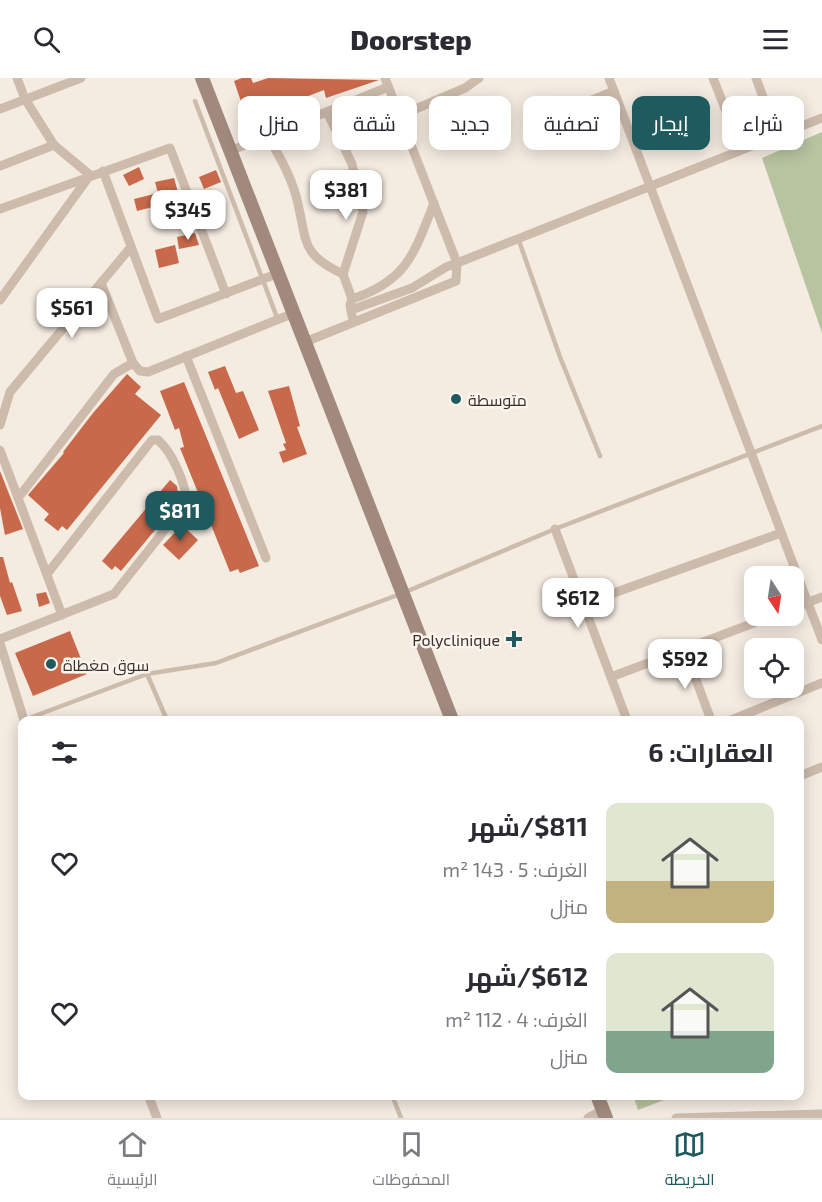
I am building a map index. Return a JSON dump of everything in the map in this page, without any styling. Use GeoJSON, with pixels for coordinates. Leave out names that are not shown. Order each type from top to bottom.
{"type":"FeatureCollection","features":[{"type":"Feature","properties":{"kind":"main road"},"geometry":{"type":"LineString","coordinates":[[202,78],[450,716]]}},
{"type":"Feature","properties":{"kind":"street"},"geometry":{"type":"LineString","coordinates":[[17,78],[25,99],[54,145],[90,175]]}},
{"type":"Feature","properties":{"kind":"street"},"geometry":{"type":"LineString","coordinates":[[0,110],[81,78]]}},
{"type":"Feature","properties":{"kind":"street"},"geometry":{"type":"LineString","coordinates":[[417,108],[465,88],[479,78]]}},
{"type":"Feature","properties":{"kind":"street"},"geometry":{"type":"LineString","coordinates":[[609,78],[822,640]]}},
{"type":"Feature","properties":{"kind":"street"},"geometry":{"type":"LineString","coordinates":[[713,78],[722,101]]}},
{"type":"Feature","properties":{"kind":"street"},"geometry":{"type":"LineString","coordinates":[[756,78],[763,96]]}},
{"type":"Feature","properties":{"kind":"street"},"geometry":{"type":"LineString","coordinates":[[320,115],[387,83]]}},
{"type":"Feature","properties":{"kind":"street"},"geometry":{"type":"LineString","coordinates":[[601,96],[614,91]]}},
{"type":"Feature","properties":{"kind":"street"},"geometry":{"type":"LineString","coordinates":[[327,112],[352,164],[363,212],[343,274],[352,299],[353,323]]}},
{"type":"Feature","properties":{"kind":"street"},"geometry":{"type":"LineString","coordinates":[[804,125],[822,118]]}},
{"type":"Feature","properties":{"kind":"street"},"geometry":{"type":"LineString","coordinates":[[0,166],[54,145]]}},
{"type":"Feature","properties":{"kind":"street"},"geometry":{"type":"LineString","coordinates":[[0,209],[170,148],[226,294]]}},
{"type":"Feature","properties":{"kind":"street"},"geometry":{"type":"LineString","coordinates":[[231,151],[238,148]]}},
{"type":"Feature","properties":{"kind":"street"},"geometry":{"type":"LineString","coordinates":[[276,150],[298,203],[303,240],[327,267],[343,274]]}},
{"type":"Feature","properties":{"kind":"street"},"geometry":{"type":"LineString","coordinates":[[305,342],[456,281],[457,263],[413,150]]}},
{"type":"Feature","properties":{"kind":"street"},"geometry":{"type":"LineString","coordinates":[[351,310],[412,288],[446,267],[518,237],[738,150]]}},
{"type":"Feature","properties":{"kind":"street"},"geometry":{"type":"LineString","coordinates":[[103,171],[158,319],[279,273]]}},
{"type":"Feature","properties":{"kind":"street"},"geometry":{"type":"LineString","coordinates":[[0,300],[90,175]]}},
{"type":"Feature","properties":{"kind":"street"},"geometry":{"type":"LineString","coordinates":[[352,299],[384,286],[406,266],[417,246],[434,203]]}},
{"type":"Feature","properties":{"kind":"street"},"geometry":{"type":"LineString","coordinates":[[0,425],[10,392],[131,247]]}},
{"type":"Feature","properties":{"kind":"street"},"geometry":{"type":"LineString","coordinates":[[0,283],[14,280]]}},
{"type":"Feature","properties":{"kind":"street"},"geometry":{"type":"LineString","coordinates":[[101,283],[133,363],[140,371],[148,372],[294,314]]}},
{"type":"Feature","properties":{"kind":"street"},"geometry":{"type":"LineString","coordinates":[[186,356],[266,558]]}},
{"type":"Feature","properties":{"kind":"street"},"geometry":{"type":"LineString","coordinates":[[18,498],[114,374],[133,363]]}},
{"type":"Feature","properties":{"kind":"street"},"geometry":{"type":"LineString","coordinates":[[0,639],[114,594],[186,503],[186,495],[168,452],[158,440],[152,440],[47,574]]}},
{"type":"Feature","properties":{"kind":"street"},"geometry":{"type":"LineString","coordinates":[[0,450],[62,615]]}},
{"type":"Feature","properties":{"kind":"street"},"geometry":{"type":"LineString","coordinates":[[555,529],[626,716]]}},
{"type":"Feature","properties":{"kind":"street"},"geometry":{"type":"LineString","coordinates":[[583,604],[781,533]]}},
{"type":"Feature","properties":{"kind":"street"},"geometry":{"type":"LineString","coordinates":[[804,604],[822,597]]}},
{"type":"Feature","properties":{"kind":"street"},"geometry":{"type":"LineString","coordinates":[[611,676],[747,626]]}},
{"type":"Feature","properties":{"kind":"street"},"geometry":{"type":"LineString","coordinates":[[0,644],[23,716]]}},
{"type":"Feature","properties":{"kind":"street"},"geometry":{"type":"LineString","coordinates":[[685,650],[710,716]]}},
{"type":"Feature","properties":{"kind":"street"},"geometry":{"type":"LineString","coordinates":[[741,716],[822,683]]}},
{"type":"Feature","properties":{"kind":"street"},"geometry":{"type":"LineString","coordinates":[[804,774],[822,767]]}},
{"type":"Feature","properties":{"kind":"street"},"geometry":{"type":"LineString","coordinates":[[150,1100],[157,1118]]}},
{"type":"Feature","properties":{"kind":"street"},"geometry":{"type":"LineString","coordinates":[[588,1118],[604,1114]]}},
{"type":"Feature","properties":{"kind":"street"},"geometry":{"type":"LineString","coordinates":[[679,1117],[822,1114]]}},
{"type":"Feature","properties":{"kind":"lane"},"geometry":{"type":"LineString","coordinates":[[195,101],[278,320]]}},
{"type":"Feature","properties":{"kind":"lane"},"geometry":{"type":"LineString","coordinates":[[518,237],[560,357],[600,456]]}},
{"type":"Feature","properties":{"kind":"lane"},"geometry":{"type":"LineString","coordinates":[[35,716],[147,674],[216,663],[403,593],[555,529],[822,426]]}},
{"type":"Feature","properties":{"kind":"lane"},"geometry":{"type":"LineString","coordinates":[[147,674],[165,716]]}},
{"type":"Feature","properties":{"kind":"lane"},"geometry":{"type":"LineString","coordinates":[[394,1100],[401,1118]]}},
{"type":"Feature","properties":{"kind":"green space"},"geometry":{"type":"Polygon","coordinates":[[[822,132],[822,333],[762,158],[780,150],[804,150],[804,140],[822,132]]]}},
{"type":"Feature","properties":{"kind":"green space"},"geometry":{"type":"Polygon","coordinates":[[[635,1100],[664,1100],[638,1110],[635,1100]]]}},
{"type":"Feature","properties":{"kind":"building"},"geometry":{"type":"Polygon","coordinates":[[[242,78],[251,78],[253,83],[268,78],[379,80],[326,98],[324,90],[308,96],[239,96],[234,81],[242,78]]]}},
{"type":"Feature","properties":{"kind":"building"},"geometry":{"type":"Polygon","coordinates":[[[139,167],[144,179],[129,186],[123,175],[139,167]]]}},
{"type":"Feature","properties":{"kind":"building"},"geometry":{"type":"Polygon","coordinates":[[[216,170],[221,182],[204,189],[199,177],[216,170]]]}},
{"type":"Feature","properties":{"kind":"building"},"geometry":{"type":"Polygon","coordinates":[[[174,178],[182,207],[185,207],[189,218],[170,223],[164,204],[137,211],[134,199],[158,193],[155,182],[174,178]]]}},
{"type":"Feature","properties":{"kind":"building"},"geometry":{"type":"Polygon","coordinates":[[[195,233],[199,245],[179,249],[177,237],[195,233]]]}},
{"type":"Feature","properties":{"kind":"building"},"geometry":{"type":"Polygon","coordinates":[[[175,245],[179,263],[159,268],[155,250],[175,245]]]}},
{"type":"Feature","properties":{"kind":"building"},"geometry":{"type":"Polygon","coordinates":[[[225,366],[236,393],[243,391],[259,430],[239,439],[218,388],[215,390],[208,372],[225,366]]]}},
{"type":"Feature","properties":{"kind":"building"},"geometry":{"type":"Polygon","coordinates":[[[127,374],[141,387],[135,394],[161,415],[67,530],[62,526],[58,531],[44,520],[49,514],[28,495],[127,374]]]}},
{"type":"Feature","properties":{"kind":"building"},"geometry":{"type":"Polygon","coordinates":[[[184,382],[259,566],[240,573],[238,569],[230,572],[180,448],[184,447],[179,428],[175,430],[160,391],[184,382]]]}},
{"type":"Feature","properties":{"kind":"building"},"geometry":{"type":"Polygon","coordinates":[[[289,386],[300,426],[297,427],[307,454],[283,463],[279,452],[286,450],[283,444],[286,443],[268,391],[289,386]]]}},
{"type":"Feature","properties":{"kind":"building"},"geometry":{"type":"Polygon","coordinates":[[[0,471],[23,529],[5,535],[0,508],[0,471]]]}},
{"type":"Feature","properties":{"kind":"building"},"geometry":{"type":"Polygon","coordinates":[[[170,480],[177,486],[179,501],[121,571],[115,566],[112,570],[102,561],[170,480]]]}},
{"type":"Feature","properties":{"kind":"building"},"geometry":{"type":"Polygon","coordinates":[[[182,525],[198,540],[179,560],[163,545],[182,525]]]}},
{"type":"Feature","properties":{"kind":"building"},"geometry":{"type":"Polygon","coordinates":[[[0,557],[3,557],[10,583],[12,582],[22,611],[7,615],[0,596],[0,557]]]}},
{"type":"Feature","properties":{"kind":"building"},"geometry":{"type":"Polygon","coordinates":[[[46,592],[50,603],[39,607],[36,594],[46,592]]]}},
{"type":"Feature","properties":{"kind":"building","name":"سوق مغطاة"},"geometry":{"type":"Polygon","coordinates":[[[70,631],[87,674],[33,696],[15,653],[70,631]]]}},
{"type":"Feature","properties":{"kind":"place","name":"متوسطة"},"geometry":{"type":"Point","coordinates":[456,399]}},
{"type":"Feature","properties":{"kind":"place","name":"Polyclinique"},"geometry":{"type":"Point","coordinates":[514,639]}},
{"type":"Feature","properties":{"kind":"place","name":"سوق مغطاة"},"geometry":{"type":"Point","coordinates":[51,664]}}]}
